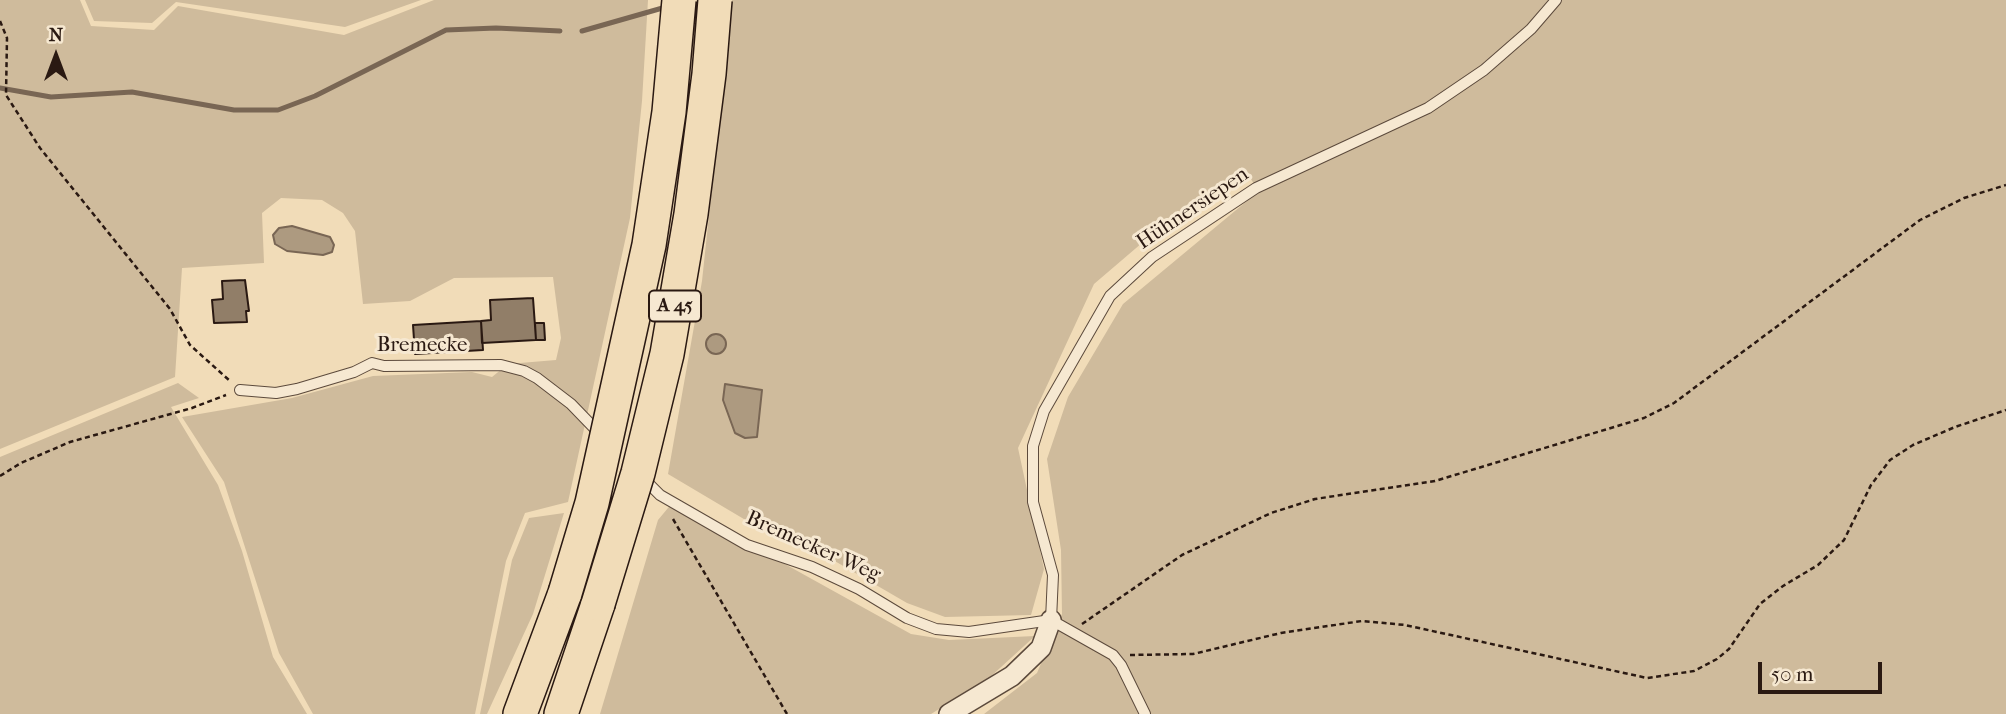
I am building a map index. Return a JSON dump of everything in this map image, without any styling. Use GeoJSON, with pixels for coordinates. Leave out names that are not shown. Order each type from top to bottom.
{"type":"FeatureCollection","features":[{"type":"Feature","properties":{"kind":"highway","name":"A 45"},"geometry":{"type":"LineString","coordinates":[[520,714],[565,593],[592,503],[649,245],[669,112],[679,0]]}},
{"type":"Feature","properties":{"kind":"highway","name":"A 45"},"geometry":{"type":"LineString","coordinates":[[561,714],[638,473],[667,354],[694,188],[715,0]]}},
{"type":"Feature","properties":{"kind":"street"},"geometry":{"type":"LineString","coordinates":[[949,714],[1012,676],[1041,648],[1051,621]]}},
{"type":"Feature","properties":{"kind":"lane","name":"Hühnersiepen"},"geometry":{"type":"LineString","coordinates":[[1051,621],[1053,575],[1033,502],[1032,446],[1044,411],[1110,296],[1152,257],[1256,188],[1428,108],[1484,70],[1531,29],[1556,0]]}},
{"type":"Feature","properties":{"kind":"lane","name":"Bremecke"},"geometry":{"type":"LineString","coordinates":[[240,390],[276,393],[297,389],[354,372],[372,363],[384,366],[501,365],[524,370],[571,404],[615,449]]}},
{"type":"Feature","properties":{"kind":"lane","name":"Bremecker Weg"},"geometry":{"type":"LineString","coordinates":[[624,458],[660,495],[747,545],[813,567],[859,589],[907,618],[936,629],[969,632],[1051,621]]}},
{"type":"Feature","properties":{"kind":"lane"},"geometry":{"type":"LineString","coordinates":[[1051,621],[1113,655],[1121,665],[1145,714]]}},
{"type":"Feature","properties":{"kind":"path"},"geometry":{"type":"LineString","coordinates":[[0,21],[7,38],[6,95],[40,148],[170,309],[190,345],[240,390],[192,408],[70,442],[21,463],[0,476]]}},
{"type":"Feature","properties":{"kind":"path"},"geometry":{"type":"LineString","coordinates":[[1069,632],[1182,555],[1271,513],[1315,499],[1435,481],[1644,418],[1674,403],[1920,220],[1964,198],[2006,184]]}},
{"type":"Feature","properties":{"kind":"path"},"geometry":{"type":"LineString","coordinates":[[1113,655],[1193,654],[1280,633],[1362,621],[1405,625],[1647,678],[1694,671],[1729,649],[1760,604],[1783,586],[1818,565],[1844,540],[1871,485],[1890,460],[1913,445],[2006,410]]}},
{"type":"Feature","properties":{"kind":"path"},"geometry":{"type":"LineString","coordinates":[[660,495],[787,714]]}},
{"type":"Feature","properties":{"kind":"shaded area"},"geometry":{"type":"Polygon","coordinates":[[[0,0],[80,0],[91,26],[154,30],[178,6],[344,35],[434,0],[648,0],[642,101],[630,218],[568,502],[525,513],[506,561],[475,714],[313,714],[279,653],[224,482],[182,417],[292,398],[373,376],[472,372],[492,377],[508,364],[556,360],[561,338],[553,277],[454,278],[410,301],[363,304],[355,231],[343,213],[322,200],[281,198],[262,213],[264,263],[182,268],[175,377],[0,449],[0,0]]]}},
{"type":"Feature","properties":{"kind":"shaded area"},"geometry":{"type":"Polygon","coordinates":[[[85,0],[421,0],[345,27],[176,2],[152,23],[94,21],[85,0]]]}},
{"type":"Feature","properties":{"kind":"shaded area"},"geometry":{"type":"Polygon","coordinates":[[[732,0],[2006,0],[2006,714],[984,714],[1037,673],[1062,614],[1061,550],[1047,459],[1068,397],[1123,304],[1259,191],[1246,172],[1149,237],[1094,284],[1018,448],[1044,569],[1031,615],[945,617],[907,603],[833,560],[759,528],[668,474],[702,281],[732,0]]]}},
{"type":"Feature","properties":{"kind":"shaded area"},"geometry":{"type":"Polygon","coordinates":[[[292,226],[330,237],[334,245],[332,252],[323,255],[287,251],[275,244],[273,235],[279,228],[292,226]]]}},
{"type":"Feature","properties":{"kind":"shaded area"},"geometry":{"type":"Polygon","coordinates":[[[716,334],[723,337],[726,344],[723,351],[716,354],[709,351],[706,344],[709,337],[716,334]]]}},
{"type":"Feature","properties":{"kind":"shaded area"},"geometry":{"type":"Polygon","coordinates":[[[178,383],[199,398],[171,407],[218,485],[242,551],[273,657],[307,714],[0,714],[0,457],[178,383]]]}},
{"type":"Feature","properties":{"kind":"shaded area"},"geometry":{"type":"Polygon","coordinates":[[[725,384],[762,390],[757,437],[745,438],[735,433],[723,400],[725,384]]]}},
{"type":"Feature","properties":{"kind":"shaded area"},"geometry":{"type":"Polygon","coordinates":[[[673,502],[911,634],[949,640],[1035,636],[988,679],[931,714],[600,714],[658,520],[673,502]]]}},
{"type":"Feature","properties":{"kind":"shaded area"},"geometry":{"type":"Polygon","coordinates":[[[564,513],[533,614],[487,714],[480,714],[512,560],[529,518],[564,513]]]}},
{"type":"Feature","properties":{"kind":"building"},"geometry":{"type":"Polygon","coordinates":[[[245,280],[249,311],[246,311],[247,322],[214,323],[212,300],[223,299],[222,281],[245,280]]]}},
{"type":"Feature","properties":{"kind":"building"},"geometry":{"type":"Polygon","coordinates":[[[533,298],[536,340],[482,343],[481,321],[491,320],[490,300],[533,298]]]}},
{"type":"Feature","properties":{"kind":"building"},"geometry":{"type":"Polygon","coordinates":[[[481,321],[483,350],[415,354],[413,325],[481,321]]]}},
{"type":"Feature","properties":{"kind":"building"},"geometry":{"type":"Polygon","coordinates":[[[535,323],[544,323],[545,340],[536,340],[535,323]]]}},
{"type":"Feature","properties":{"kind":"waterway"},"geometry":{"type":"LineString","coordinates":[[582,31],[666,7]]}},
{"type":"Feature","properties":{"kind":"waterway"},"geometry":{"type":"LineString","coordinates":[[0,88],[51,97],[132,92],[234,110],[278,110],[315,96],[446,30],[496,28],[560,31]]}}]}
